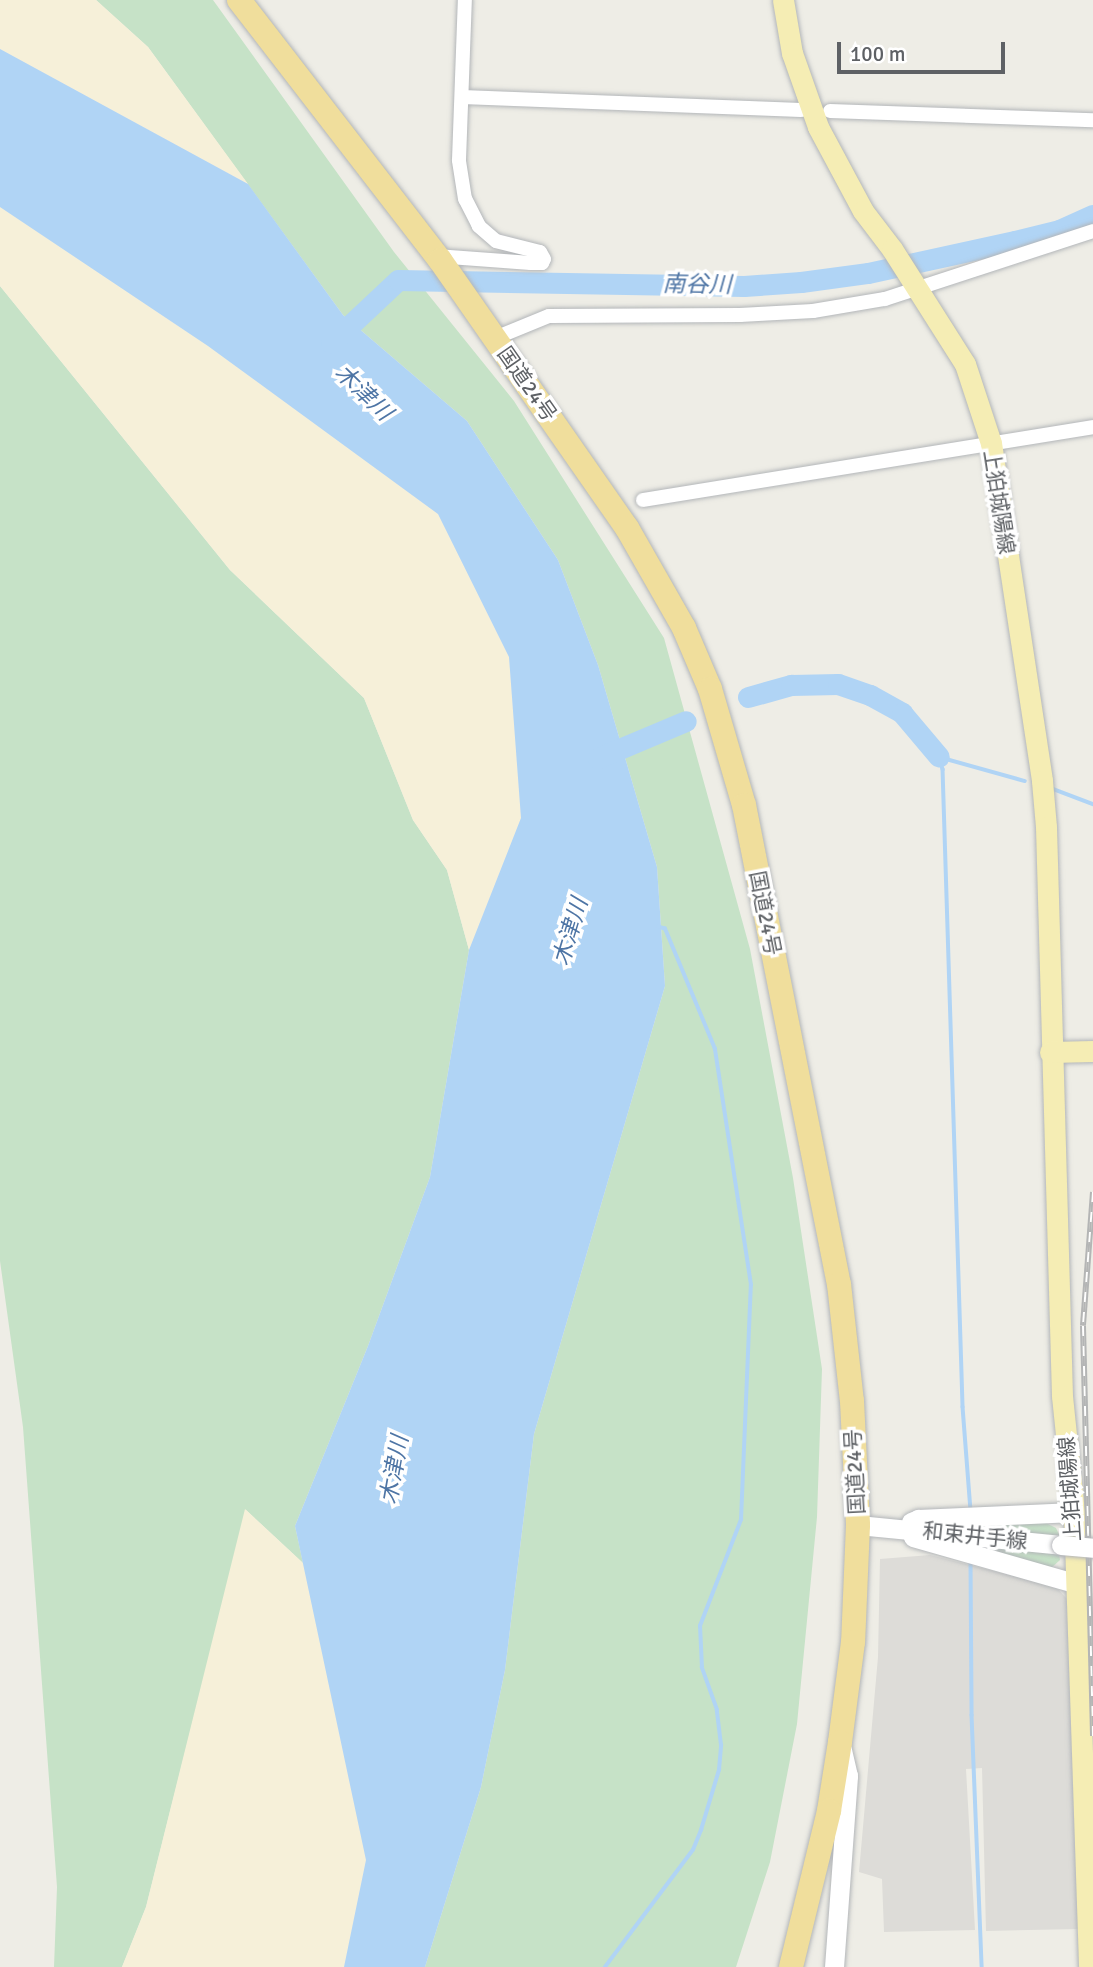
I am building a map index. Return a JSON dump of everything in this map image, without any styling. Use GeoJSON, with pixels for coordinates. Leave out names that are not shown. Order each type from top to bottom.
{"type":"FeatureCollection","features":[{"type":"Feature","properties":{"kind":"highway","name":"国道24号"},"geometry":{"type":"LineString","coordinates":[[239,0],[438,258],[627,528],[684,628],[710,689],[744,805],[839,1284],[852,1401],[858,1525],[853,1642],[840,1742],[829,1811],[791,1967]]}},
{"type":"Feature","properties":{"kind":"main road","name":"上狛城陽線"},"geometry":{"type":"LineString","coordinates":[[783,0],[792,53],[818,127],[863,211],[892,249],[965,364],[991,443],[1041,781],[1045,827],[1062,1396],[1073,1512],[1089,1967]]}},
{"type":"Feature","properties":{"kind":"main road"},"geometry":{"type":"LineString","coordinates":[[1051,1052],[1093,1051]]}},
{"type":"Feature","properties":{"kind":"main road"},"geometry":{"type":"LineString","coordinates":[[897,1527],[918,1519],[1073,1512]]}},
{"type":"Feature","properties":{"kind":"main road","name":"和束井手線"},"geometry":{"type":"LineString","coordinates":[[858,1525],[1093,1548]]}},
{"type":"Feature","properties":{"kind":"main road"},"geometry":{"type":"LineString","coordinates":[[897,1527],[919,1540],[1075,1583]]}},
{"type":"Feature","properties":{"kind":"main road"},"geometry":{"type":"LineString","coordinates":[[834,1967],[848,1776],[840,1742]]}},
{"type":"Feature","properties":{"kind":"street"},"geometry":{"type":"LineString","coordinates":[[438,258],[531,263],[542,263],[544,259],[540,252],[496,241],[479,226],[465,199],[459,160],[465,0]]}},
{"type":"Feature","properties":{"kind":"street"},"geometry":{"type":"LineString","coordinates":[[462,97],[800,110]]}},
{"type":"Feature","properties":{"kind":"street"},"geometry":{"type":"LineString","coordinates":[[830,111],[1093,120]]}},
{"type":"Feature","properties":{"kind":"street"},"geometry":{"type":"LineString","coordinates":[[495,338],[549,316],[813,311],[885,299],[914,283],[1093,231]]}},
{"type":"Feature","properties":{"kind":"street"},"geometry":{"type":"LineString","coordinates":[[643,500],[1093,428]]}},
{"type":"Feature","properties":{"kind":"shaded area"},"geometry":{"type":"Polygon","coordinates":[[[930,1555],[1056,1587],[1068,1600],[1079,1929],[986,1931],[982,1768],[966,1769],[975,1930],[884,1932],[882,1879],[859,1872],[878,1657],[880,1559],[930,1555]]]}},
{"type":"Feature","properties":{"kind":"green space"},"geometry":{"type":"Polygon","coordinates":[[[96,0],[213,0],[394,252],[514,401],[664,638],[750,949],[793,1178],[822,1369],[817,1517],[797,1724],[770,1862],[736,1967],[425,1967],[481,1787],[505,1670],[534,1434],[665,986],[657,867],[598,665],[558,560],[467,421],[343,315],[148,47],[96,0]]]}},
{"type":"Feature","properties":{"kind":"green space"},"geometry":{"type":"Polygon","coordinates":[[[0,286],[230,570],[364,698],[413,820],[447,870],[469,950],[430,1177],[368,1346],[295,1526],[303,1563],[246,1510],[146,1907],[122,1967],[54,1967],[57,1887],[23,1427],[0,1261],[0,286]]]}},
{"type":"Feature","properties":{"kind":"green space"},"geometry":{"type":"Polygon","coordinates":[[[1040,1520],[1056,1528],[1061,1539],[928,1521],[1040,1520]]]}},
{"type":"Feature","properties":{"kind":"green space"},"geometry":{"type":"Polygon","coordinates":[[[963,1543],[1059,1554],[1060,1560],[1050,1569],[963,1543]]]}},
{"type":"Feature","properties":{"kind":"sand"},"geometry":{"type":"Polygon","coordinates":[[[0,0],[96,0],[148,47],[248,184],[0,49],[0,0]]]}},
{"type":"Feature","properties":{"kind":"sand"},"geometry":{"type":"Polygon","coordinates":[[[0,207],[208,346],[438,514],[509,657],[521,818],[469,950],[447,870],[413,820],[364,698],[230,570],[0,286],[0,207]]]}},
{"type":"Feature","properties":{"kind":"sand"},"geometry":{"type":"Polygon","coordinates":[[[245,1509],[303,1563],[366,1860],[344,1967],[122,1967],[146,1907],[245,1509]]]}},
{"type":"Feature","properties":{"kind":"water","name":"木津川"},"geometry":{"type":"Polygon","coordinates":[[[0,49],[248,184],[343,315],[467,421],[558,560],[598,665],[657,867],[665,986],[534,1434],[505,1670],[481,1787],[425,1967],[344,1967],[366,1860],[295,1526],[368,1346],[430,1177],[469,950],[521,818],[509,657],[438,514],[208,346],[0,207],[0,49]]]}},
{"type":"Feature","properties":{"kind":"waterway","name":"南谷川"},"geometry":{"type":"LineString","coordinates":[[331,343],[398,280],[744,286],[801,282],[868,273],[1015,241],[1059,230],[1093,215]]}},
{"type":"Feature","properties":{"kind":"waterway"},"geometry":{"type":"LineString","coordinates":[[748,697],[791,685],[838,684],[870,695],[902,713],[939,757]]}},
{"type":"Feature","properties":{"kind":"waterway"},"geometry":{"type":"LineString","coordinates":[[598,758],[686,721]]}},
{"type":"Feature","properties":{"kind":"waterway"},"geometry":{"type":"LineString","coordinates":[[939,757],[943,769],[963,1407],[971,1510]]}},
{"type":"Feature","properties":{"kind":"waterway"},"geometry":{"type":"LineString","coordinates":[[939,757],[1025,781]]}},
{"type":"Feature","properties":{"kind":"waterway"},"geometry":{"type":"LineString","coordinates":[[1053,789],[1093,804]]}},
{"type":"Feature","properties":{"kind":"waterway"},"geometry":{"type":"LineString","coordinates":[[605,1967],[693,1850],[701,1830],[719,1770],[721,1745],[717,1710],[702,1668],[700,1626],[741,1520],[751,1285],[715,1049],[665,929],[658,927]]}},
{"type":"Feature","properties":{"kind":"waterway"},"geometry":{"type":"LineString","coordinates":[[971,1561],[972,1715],[982,1967]]}},
{"type":"Feature","properties":{"kind":"railway"},"geometry":{"type":"LineString","coordinates":[[1093,1192],[1083,1326],[1093,1736]]}}]}
